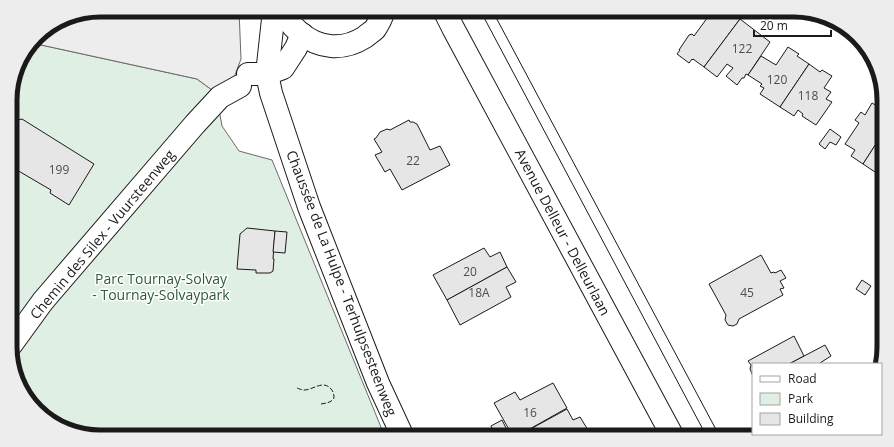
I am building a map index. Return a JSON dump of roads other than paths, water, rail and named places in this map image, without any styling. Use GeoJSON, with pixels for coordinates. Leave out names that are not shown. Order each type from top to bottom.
{"type":"FeatureCollection","features":[{"type":"Feature","properties":{"kind":"street","name":"Chaussée de La Hulpe - Terhulpsesteenweg"},"geometry":{"type":"LineString","coordinates":[[272,17],[252,78],[271,93],[309,207],[378,383],[400,430]]}},
{"type":"Feature","properties":{"kind":"street"},"geometry":{"type":"LineString","coordinates":[[285,17],[310,40],[327,46],[340,47],[359,41],[374,31],[382,17]]}},
{"type":"Feature","properties":{"kind":"street","name":"Avenue Delleur - Delleurlaan"},"geometry":{"type":"LineString","coordinates":[[449,19],[669,430]]}},
{"type":"Feature","properties":{"kind":"street","name":"Chemin des Silex - Vuursteenweg"},"geometry":{"type":"LineString","coordinates":[[17,337],[43,301],[220,97],[252,78],[283,68],[296,48],[302,34]]}},
{"type":"Feature","properties":{"kind":"tram line"},"geometry":{"type":"LineString","coordinates":[[484,17],[703,430]]}},
{"type":"Feature","properties":{"kind":"tram line"},"geometry":{"type":"LineString","coordinates":[[496,17],[716,430]]}},
{"type":"Feature","properties":{"kind":"park label","name":"Parc Tournay-Solvay - Tournay-Solvaypark"},"geometry":{"type":"Point","coordinates":[161,286]}}]}
